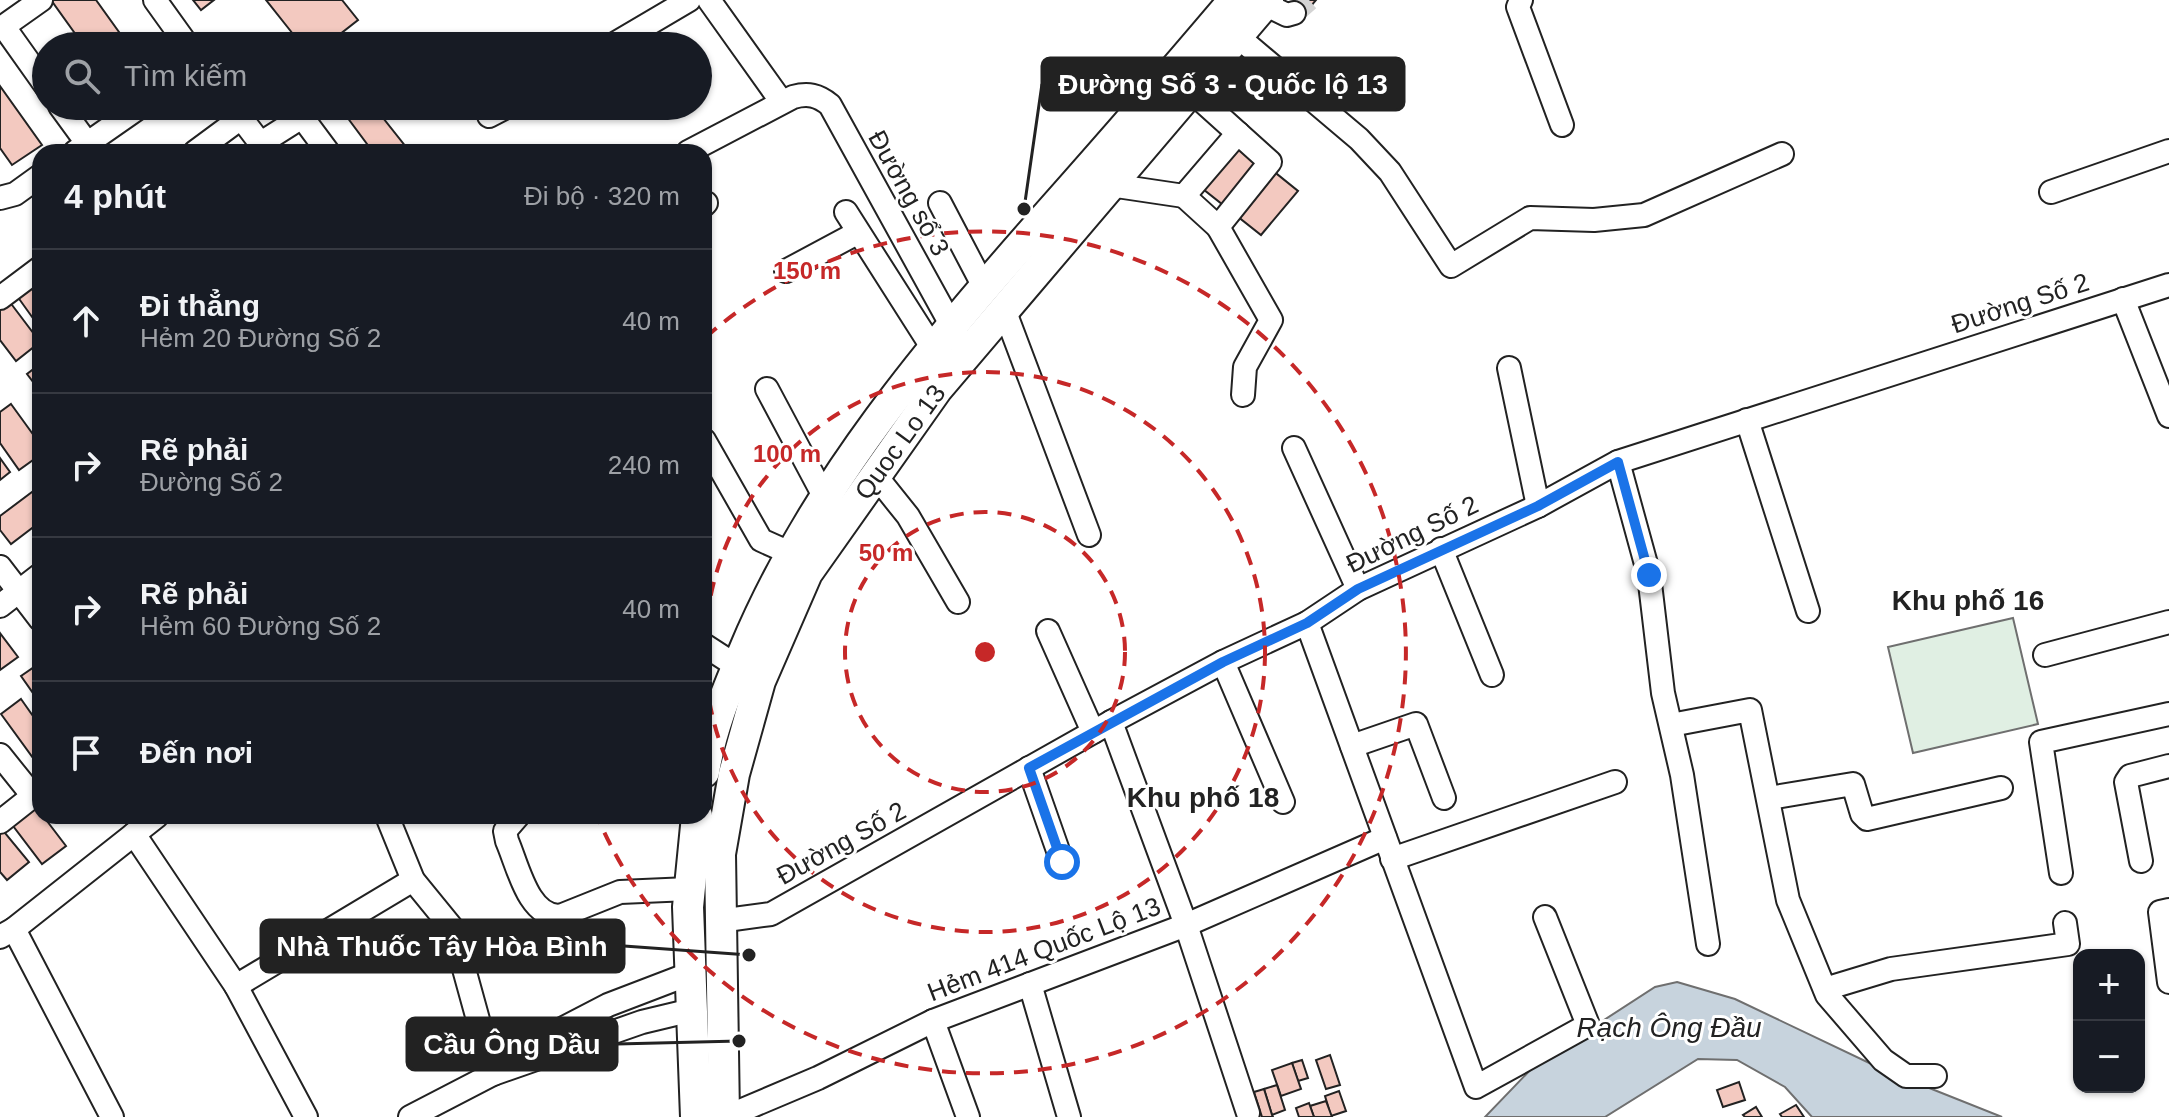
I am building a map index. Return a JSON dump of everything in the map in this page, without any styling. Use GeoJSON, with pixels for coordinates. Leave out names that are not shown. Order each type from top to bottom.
{"type":"FeatureCollection","features":[{"type":"Feature","properties":{"kind":"highway","name":"Quoc Lo 13"},"geometry":{"type":"LineString","coordinates":[[712,720],[790,553],[824,496],[941,336],[1233,0]]}},
{"type":"Feature","properties":{"kind":"highway","name":"Quoc Lo 13"},"geometry":{"type":"LineString","coordinates":[[725,1117],[719,921],[722,841],[734,774],[760,681],[807,573],[968,352],[1237,36],[1276,6]]}},
{"type":"Feature","properties":{"kind":"highway"},"geometry":{"type":"LineString","coordinates":[[696,824],[689,889],[689,974],[696,1117]]}},
{"type":"Feature","properties":{"kind":"street"},"geometry":{"type":"LineString","coordinates":[[32,68],[2,28],[41,0]]}},
{"type":"Feature","properties":{"kind":"street"},"geometry":{"type":"LineString","coordinates":[[155,0],[178,32]]}},
{"type":"Feature","properties":{"kind":"street"},"geometry":{"type":"LineString","coordinates":[[635,32],[689,0]]}},
{"type":"Feature","properties":{"kind":"street"},"geometry":{"type":"LineString","coordinates":[[709,0],[781,101]]}},
{"type":"Feature","properties":{"kind":"street"},"geometry":{"type":"LineString","coordinates":[[1521,0],[1518,7],[1562,125]]}},
{"type":"Feature","properties":{"kind":"street"},"geometry":{"type":"LineString","coordinates":[[1237,36],[1359,139],[1390,172],[1451,266],[1530,218],[1594,220],[1644,215],[1782,154]]}},
{"type":"Feature","properties":{"kind":"street"},"geometry":{"type":"LineString","coordinates":[[1190,90],[1270,162],[1218,227]]}},
{"type":"Feature","properties":{"kind":"street","name":"Đường sổ 3"},"geometry":{"type":"LineString","coordinates":[[703,144],[781,101],[803,94],[822,98],[830,105],[941,336],[968,352]]}},
{"type":"Feature","properties":{"kind":"street"},"geometry":{"type":"LineString","coordinates":[[67,120],[79,144]]}},
{"type":"Feature","properties":{"kind":"street"},"geometry":{"type":"LineString","coordinates":[[87,144],[121,120]]}},
{"type":"Feature","properties":{"kind":"street"},"geometry":{"type":"LineString","coordinates":[[203,144],[229,120]]}},
{"type":"Feature","properties":{"kind":"street"},"geometry":{"type":"LineString","coordinates":[[243,120],[261,144]]}},
{"type":"Feature","properties":{"kind":"street"},"geometry":{"type":"LineString","coordinates":[[269,144],[298,120]]}},
{"type":"Feature","properties":{"kind":"street"},"geometry":{"type":"LineString","coordinates":[[304,120],[322,144]]}},
{"type":"Feature","properties":{"kind":"street"},"geometry":{"type":"LineString","coordinates":[[1184,196],[1238,133]]}},
{"type":"Feature","properties":{"kind":"street"},"geometry":{"type":"LineString","coordinates":[[2051,192],[2169,151]]}},
{"type":"Feature","properties":{"kind":"street"},"geometry":{"type":"LineString","coordinates":[[0,198],[15,194],[32,182]]}},
{"type":"Feature","properties":{"kind":"street"},"geometry":{"type":"LineString","coordinates":[[1110,185],[1184,196],[1218,227],[1271,320],[1245,367],[1243,395]]}},
{"type":"Feature","properties":{"kind":"street"},"geometry":{"type":"LineString","coordinates":[[940,203],[984,287]]}},
{"type":"Feature","properties":{"kind":"street"},"geometry":{"type":"LineString","coordinates":[[846,212],[857,233],[941,336]]}},
{"type":"Feature","properties":{"kind":"street"},"geometry":{"type":"LineString","coordinates":[[786,271],[857,233]]}},
{"type":"Feature","properties":{"kind":"street"},"geometry":{"type":"LineString","coordinates":[[0,298],[32,274]]}},
{"type":"Feature","properties":{"kind":"street","name":"Đường Số 2"},"geometry":{"type":"LineString","coordinates":[[719,921],[771,914],[1102,727],[1223,662],[1307,623],[1358,589],[1538,506],[1618,462],[2169,285]]}},
{"type":"Feature","properties":{"kind":"street"},"geometry":{"type":"LineString","coordinates":[[2123,299],[2169,416]]}},
{"type":"Feature","properties":{"kind":"street"},"geometry":{"type":"LineString","coordinates":[[1005,312],[1089,535]]}},
{"type":"Feature","properties":{"kind":"street"},"geometry":{"type":"LineString","coordinates":[[1509,368],[1538,506]]}},
{"type":"Feature","properties":{"kind":"street"},"geometry":{"type":"LineString","coordinates":[[767,389],[824,496]]}},
{"type":"Feature","properties":{"kind":"street"},"geometry":{"type":"LineString","coordinates":[[1747,420],[1808,611]]}},
{"type":"Feature","properties":{"kind":"street"},"geometry":{"type":"LineString","coordinates":[[1294,448],[1358,589]]}},
{"type":"Feature","properties":{"kind":"street"},"geometry":{"type":"LineString","coordinates":[[712,454],[761,540],[790,553]]}},
{"type":"Feature","properties":{"kind":"street"},"geometry":{"type":"LineString","coordinates":[[1618,462],[1649,575],[1708,944]]}},
{"type":"Feature","properties":{"kind":"street"},"geometry":{"type":"LineString","coordinates":[[876,476],[908,516],[958,602]]}},
{"type":"Feature","properties":{"kind":"street"},"geometry":{"type":"LineString","coordinates":[[1441,549],[1492,675]]}},
{"type":"Feature","properties":{"kind":"street"},"geometry":{"type":"LineString","coordinates":[[0,567],[32,609]]}},
{"type":"Feature","properties":{"kind":"street"},"geometry":{"type":"LineString","coordinates":[[0,606],[32,581]]}},
{"type":"Feature","properties":{"kind":"street"},"geometry":{"type":"LineString","coordinates":[[2045,655],[2169,622]]}},
{"type":"Feature","properties":{"kind":"street"},"geometry":{"type":"LineString","coordinates":[[1307,623],[1476,1087],[1588,1025],[1545,917]]}},
{"type":"Feature","properties":{"kind":"street"},"geometry":{"type":"LineString","coordinates":[[1048,631],[1102,727],[1186,925],[1248,1113]]}},
{"type":"Feature","properties":{"kind":"street"},"geometry":{"type":"LineString","coordinates":[[712,650],[738,667]]}},
{"type":"Feature","properties":{"kind":"street"},"geometry":{"type":"LineString","coordinates":[[1223,662],[1283,802]]}},
{"type":"Feature","properties":{"kind":"street"},"geometry":{"type":"LineString","coordinates":[[1671,725],[1750,710],[1788,900],[1825,989],[1845,1020],[1883,1060],[1906,1076],[1935,1076]]}},
{"type":"Feature","properties":{"kind":"street"},"geometry":{"type":"LineString","coordinates":[[2061,873],[2041,742],[2169,714]]}},
{"type":"Feature","properties":{"kind":"street"},"geometry":{"type":"LineString","coordinates":[[1352,746],[1416,724],[1444,798]]}},
{"type":"Feature","properties":{"kind":"street"},"geometry":{"type":"LineString","coordinates":[[0,755],[32,789]]}},
{"type":"Feature","properties":{"kind":"street"},"geometry":{"type":"LineString","coordinates":[[2141,861],[2126,782],[2130,776],[2169,766]]}},
{"type":"Feature","properties":{"kind":"street"},"geometry":{"type":"LineString","coordinates":[[1029,768],[1062,862]]}},
{"type":"Feature","properties":{"kind":"street","name":"Hẻm 414 Quốc Lộ 13"},"geometry":{"type":"LineString","coordinates":[[725,1117],[818,1078],[933,1021],[1388,848],[1615,782]]}},
{"type":"Feature","properties":{"kind":"street"},"geometry":{"type":"LineString","coordinates":[[1769,798],[1853,784],[1862,814],[1867,819],[2001,788]]}},
{"type":"Feature","properties":{"kind":"street"},"geometry":{"type":"LineString","coordinates":[[0,822],[32,798]]}},
{"type":"Feature","properties":{"kind":"street"},"geometry":{"type":"LineString","coordinates":[[112,1117],[7,933],[147,824]]}},
{"type":"Feature","properties":{"kind":"street"},"geometry":{"type":"LineString","coordinates":[[390,824],[413,880],[453,929],[493,1074]]}},
{"type":"Feature","properties":{"kind":"street"},"geometry":{"type":"LineString","coordinates":[[511,824],[505,831],[507,841],[536,907],[549,917],[560,916],[620,892],[689,889]]}},
{"type":"Feature","properties":{"kind":"street"},"geometry":{"type":"LineString","coordinates":[[134,834],[236,986],[306,1117]]}},
{"type":"Feature","properties":{"kind":"street"},"geometry":{"type":"LineString","coordinates":[[236,986],[413,880]]}},
{"type":"Feature","properties":{"kind":"street"},"geometry":{"type":"LineString","coordinates":[[2165,911],[2169,982]]}},
{"type":"Feature","properties":{"kind":"street"},"geometry":{"type":"LineString","coordinates":[[1825,989],[1891,969],[2068,944],[2065,923]]}},
{"type":"Feature","properties":{"kind":"street"},"geometry":{"type":"LineString","coordinates":[[558,1031],[608,1005],[689,974]]}},
{"type":"Feature","properties":{"kind":"street"},"geometry":{"type":"LineString","coordinates":[[1030,984],[1069,1117]]}},
{"type":"Feature","properties":{"kind":"street"},"geometry":{"type":"LineString","coordinates":[[410,1117],[493,1074],[642,1022],[692,1010]]}},
{"type":"Feature","properties":{"kind":"street"},"geometry":{"type":"LineString","coordinates":[[933,1021],[968,1117]]}},
{"type":"Feature","properties":{"kind":"green space"},"geometry":{"type":"Polygon","coordinates":[[[2013,618],[2038,724],[1913,753],[1888,647],[2013,618]]]}},
{"type":"Feature","properties":{"kind":"water","name":"Rạch Ông Đầu"},"geometry":{"type":"Polygon","coordinates":[[[1677,982],[1735,999],[1884,1070],[2002,1117],[1812,1117],[1785,1087],[1737,1060],[1698,1059],[1605,1117],[1485,1117],[1536,1064],[1655,987],[1677,982]]]}},
{"type":"Feature","properties":{"kind":"building"},"geometry":{"type":"Polygon","coordinates":[[[51,0],[96,0],[119,32],[74,32],[51,0]]]}},
{"type":"Feature","properties":{"kind":"building"},"geometry":{"type":"Polygon","coordinates":[[[193,0],[214,0],[201,10],[193,0]]]}},
{"type":"Feature","properties":{"kind":"building"},"geometry":{"type":"Polygon","coordinates":[[[266,0],[342,0],[358,20],[343,32],[291,32],[266,0]]]}},
{"type":"Feature","properties":{"kind":"building"},"geometry":{"type":"Polygon","coordinates":[[[1294,0],[1316,0],[1301,18],[1288,7],[1294,0]]]}},
{"type":"Feature","properties":{"kind":"building"},"geometry":{"type":"Polygon","coordinates":[[[0,86],[41,144],[32,144],[32,152],[12,165],[0,148],[0,86]]]}},
{"type":"Feature","properties":{"kind":"building"},"geometry":{"type":"Polygon","coordinates":[[[349,120],[385,120],[404,144],[367,144],[349,120]]]}},
{"type":"Feature","properties":{"kind":"building"},"geometry":{"type":"Polygon","coordinates":[[[1241,145],[1298,191],[1261,235],[1203,189],[1241,145]]]}},
{"type":"Feature","properties":{"kind":"building"},"geometry":{"type":"Polygon","coordinates":[[[32,280],[32,317],[12,289],[32,280]]]}},
{"type":"Feature","properties":{"kind":"building"},"geometry":{"type":"Polygon","coordinates":[[[6,297],[32,331],[32,348],[16,361],[0,340],[0,302],[6,297]]]}},
{"type":"Feature","properties":{"kind":"building"},"geometry":{"type":"Polygon","coordinates":[[[11,404],[32,433],[32,461],[19,470],[0,443],[0,412],[11,404]]]}},
{"type":"Feature","properties":{"kind":"building"},"geometry":{"type":"Polygon","coordinates":[[[0,458],[10,472],[0,480],[0,458]]]}},
{"type":"Feature","properties":{"kind":"building"},"geometry":{"type":"Polygon","coordinates":[[[32,492],[32,528],[11,544],[0,530],[0,516],[32,492]]]}},
{"type":"Feature","properties":{"kind":"building"},"geometry":{"type":"Polygon","coordinates":[[[0,633],[18,657],[0,670],[0,633]]]}},
{"type":"Feature","properties":{"kind":"building"},"geometry":{"type":"Polygon","coordinates":[[[32,668],[32,692],[21,676],[32,668]]]}},
{"type":"Feature","properties":{"kind":"building"},"geometry":{"type":"Polygon","coordinates":[[[21,699],[32,715],[32,757],[1,714],[21,699]]]}},
{"type":"Feature","properties":{"kind":"building"},"geometry":{"type":"Polygon","coordinates":[[[31,800],[32,824],[49,824],[66,846],[42,864],[7,818],[31,800]]]}},
{"type":"Feature","properties":{"kind":"building"},"geometry":{"type":"Polygon","coordinates":[[[0,827],[29,862],[7,880],[0,872],[0,827]]]}},
{"type":"Feature","properties":{"kind":"building"},"geometry":{"type":"Polygon","coordinates":[[[1330,1055],[1340,1085],[1326,1089],[1316,1060],[1330,1055]]]}},
{"type":"Feature","properties":{"kind":"building"},"geometry":{"type":"Polygon","coordinates":[[[1302,1060],[1308,1078],[1298,1081],[1292,1063],[1302,1060]]]}},
{"type":"Feature","properties":{"kind":"building"},"geometry":{"type":"Polygon","coordinates":[[[1292,1063],[1301,1089],[1281,1096],[1272,1070],[1292,1063]]]}},
{"type":"Feature","properties":{"kind":"building"},"geometry":{"type":"Polygon","coordinates":[[[1739,1082],[1745,1100],[1723,1107],[1717,1090],[1739,1082]]]}},
{"type":"Feature","properties":{"kind":"building"},"geometry":{"type":"Polygon","coordinates":[[[1277,1085],[1285,1110],[1272,1115],[1264,1089],[1277,1085]]]}},
{"type":"Feature","properties":{"kind":"building"},"geometry":{"type":"Polygon","coordinates":[[[1264,1089],[1273,1117],[1262,1117],[1254,1092],[1264,1089]]]}},
{"type":"Feature","properties":{"kind":"building"},"geometry":{"type":"Polygon","coordinates":[[[1339,1091],[1346,1111],[1331,1116],[1325,1096],[1339,1091]]]}},
{"type":"Feature","properties":{"kind":"building"},"geometry":{"type":"Polygon","coordinates":[[[1326,1101],[1332,1117],[1314,1117],[1310,1106],[1326,1101]]]}},
{"type":"Feature","properties":{"kind":"building"},"geometry":{"type":"Polygon","coordinates":[[[1309,1103],[1314,1117],[1299,1117],[1296,1108],[1309,1103]]]}},
{"type":"Feature","properties":{"kind":"building"},"geometry":{"type":"Polygon","coordinates":[[[1796,1105],[1804,1117],[1782,1117],[1780,1114],[1796,1105]]]}},
{"type":"Feature","properties":{"kind":"building"},"geometry":{"type":"Polygon","coordinates":[[[1756,1107],[1762,1117],[1743,1115],[1756,1107]]]}},
{"type":"Feature","properties":{"kind":"tunnel"},"geometry":{"type":"LineString","coordinates":[[1294,13],[1309,0]]}},
{"type":"Feature","properties":{"kind":"place","name":"Đường Số 3 - Quốc lộ 13"},"geometry":{"type":"Point","coordinates":[1024,209]}},
{"type":"Feature","properties":{"kind":"place","name":"Nhà Thuốc Tây Hòa Bình"},"geometry":{"type":"Point","coordinates":[749,955]}},
{"type":"Feature","properties":{"kind":"place","name":"Cầu Ông Dầu"},"geometry":{"type":"Point","coordinates":[739,1041]}},
{"type":"Feature","properties":{"kind":"district","name":"Khu phố 16"},"geometry":{"type":"Point","coordinates":[1968,600]}},
{"type":"Feature","properties":{"kind":"district","name":"Khu phố 18"},"geometry":{"type":"Point","coordinates":[1203,797]}},
{"type":"Feature","properties":{"kind":"route"},"geometry":{"type":"LineString","coordinates":[[1062,862],[1029,768],[1223,662],[1307,623],[1358,589],[1538,506],[1618,462],[1649,575]]}}]}
